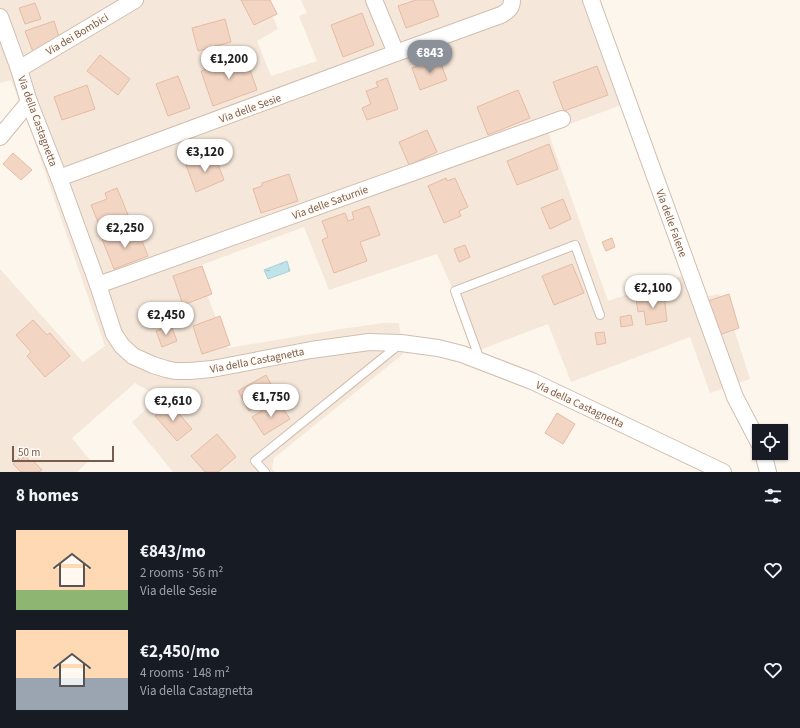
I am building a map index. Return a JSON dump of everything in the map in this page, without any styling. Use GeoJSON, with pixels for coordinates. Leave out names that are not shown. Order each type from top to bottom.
{"type":"FeatureCollection","features":[{"type":"Feature","properties":{"kind":"street","name":"Via dei Bombici"},"geometry":{"type":"LineString","coordinates":[[19,69],[134,0]]}},
{"type":"Feature","properties":{"kind":"street"},"geometry":{"type":"LineString","coordinates":[[374,0],[396,53]]}},
{"type":"Feature","properties":{"kind":"street","name":"Via delle Sesie"},"geometry":{"type":"LineString","coordinates":[[59,178],[502,15],[511,7],[512,0]]}},
{"type":"Feature","properties":{"kind":"street","name":"Via delle Falene"},"geometry":{"type":"LineString","coordinates":[[591,0],[735,396],[752,429]]}},
{"type":"Feature","properties":{"kind":"street","name":"Via della Castagnetta"},"geometry":{"type":"LineString","coordinates":[[0,17],[29,102],[59,178],[98,285],[114,334],[122,346],[133,356],[153,365],[171,370],[190,371],[212,369],[354,343],[380,341],[401,342],[445,349],[514,373],[722,472]]}},
{"type":"Feature","properties":{"kind":"street"},"geometry":{"type":"LineString","coordinates":[[0,138],[29,102]]}},
{"type":"Feature","properties":{"kind":"street","name":"Via delle Saturnie"},"geometry":{"type":"LineString","coordinates":[[98,285],[562,119]]}},
{"type":"Feature","properties":{"kind":"street"},"geometry":{"type":"LineString","coordinates":[[765,460],[768,472]]}},
{"type":"Feature","properties":{"kind":"lane"},"geometry":{"type":"LineString","coordinates":[[480,360],[456,291],[575,245],[600,315]]}},
{"type":"Feature","properties":{"kind":"lane"},"geometry":{"type":"LineString","coordinates":[[265,472],[255,461],[401,342]]}},
{"type":"Feature","properties":{"kind":"shaded area"},"geometry":{"type":"Polygon","coordinates":[[[0,0],[266,0],[278,29],[257,41],[271,76],[317,61],[299,16],[307,13],[301,0],[592,0],[627,103],[548,132],[608,301],[684,275],[694,299],[719,294],[734,329],[750,379],[710,393],[690,337],[571,382],[548,324],[480,350],[437,254],[329,290],[304,227],[196,267],[228,348],[341,329],[383,323],[399,323],[403,354],[274,458],[272,469],[275,472],[173,472],[132,422],[159,397],[135,383],[72,438],[90,460],[77,472],[0,472],[0,269],[83,362],[105,346],[34,140],[11,80],[0,83],[0,0]]]}},
{"type":"Feature","properties":{"kind":"water"},"geometry":{"type":"Polygon","coordinates":[[[287,261],[290,271],[268,279],[264,270],[287,261]]]}},
{"type":"Feature","properties":{"kind":"building"},"geometry":{"type":"Polygon","coordinates":[[[241,0],[270,0],[277,14],[254,25],[241,0]]]}},
{"type":"Feature","properties":{"kind":"building"},"geometry":{"type":"Polygon","coordinates":[[[416,0],[433,0],[439,16],[406,28],[398,6],[416,0]]]}},
{"type":"Feature","properties":{"kind":"building"},"geometry":{"type":"Polygon","coordinates":[[[35,3],[41,19],[25,24],[19,8],[35,3]]]}},
{"type":"Feature","properties":{"kind":"building"},"geometry":{"type":"Polygon","coordinates":[[[362,13],[374,45],[343,57],[331,25],[362,13]]]}},
{"type":"Feature","properties":{"kind":"building"},"geometry":{"type":"Polygon","coordinates":[[[225,19],[231,42],[198,51],[192,28],[225,19]]]}},
{"type":"Feature","properties":{"kind":"building"},"geometry":{"type":"Polygon","coordinates":[[[54,21],[61,43],[33,52],[25,31],[54,21]]]}},
{"type":"Feature","properties":{"kind":"building"},"geometry":{"type":"Polygon","coordinates":[[[100,55],[130,79],[118,95],[87,71],[100,55]]]}},
{"type":"Feature","properties":{"kind":"building"},"geometry":{"type":"Polygon","coordinates":[[[245,55],[257,90],[213,106],[201,71],[245,55]]]}},
{"type":"Feature","properties":{"kind":"building"},"geometry":{"type":"Polygon","coordinates":[[[439,58],[447,80],[420,90],[412,68],[439,58]]]}},
{"type":"Feature","properties":{"kind":"building"},"geometry":{"type":"Polygon","coordinates":[[[597,66],[608,95],[564,111],[553,82],[597,66]]]}},
{"type":"Feature","properties":{"kind":"building"},"geometry":{"type":"Polygon","coordinates":[[[178,76],[190,108],[168,116],[156,84],[178,76]]]}},
{"type":"Feature","properties":{"kind":"building"},"geometry":{"type":"Polygon","coordinates":[[[387,78],[398,109],[367,120],[362,108],[371,104],[366,91],[378,87],[376,82],[387,78]]]}},
{"type":"Feature","properties":{"kind":"building"},"geometry":{"type":"Polygon","coordinates":[[[87,85],[95,109],[62,120],[54,97],[87,85]]]}},
{"type":"Feature","properties":{"kind":"building"},"geometry":{"type":"Polygon","coordinates":[[[518,90],[530,118],[488,135],[477,107],[518,90]]]}},
{"type":"Feature","properties":{"kind":"building"},"geometry":{"type":"Polygon","coordinates":[[[427,130],[437,152],[409,165],[399,142],[427,130]]]}},
{"type":"Feature","properties":{"kind":"building"},"geometry":{"type":"Polygon","coordinates":[[[549,144],[558,169],[517,185],[507,161],[549,144]]]}},
{"type":"Feature","properties":{"kind":"building"},"geometry":{"type":"Polygon","coordinates":[[[13,153],[32,170],[21,180],[3,164],[13,153]]]}},
{"type":"Feature","properties":{"kind":"building"},"geometry":{"type":"Polygon","coordinates":[[[214,154],[224,180],[196,192],[186,165],[214,154]]]}},
{"type":"Feature","properties":{"kind":"building"},"geometry":{"type":"Polygon","coordinates":[[[289,174],[298,201],[261,213],[253,189],[262,186],[262,183],[289,174]]]}},
{"type":"Feature","properties":{"kind":"building"},"geometry":{"type":"Polygon","coordinates":[[[446,178],[447,181],[455,178],[468,207],[459,211],[461,216],[444,223],[428,186],[446,178]]]}},
{"type":"Feature","properties":{"kind":"building"},"geometry":{"type":"Polygon","coordinates":[[[117,188],[131,222],[117,227],[115,221],[100,227],[91,205],[107,199],[105,193],[117,188]]]}},
{"type":"Feature","properties":{"kind":"building"},"geometry":{"type":"Polygon","coordinates":[[[563,199],[571,219],[550,229],[541,208],[563,199]]]}},
{"type":"Feature","properties":{"kind":"building"},"geometry":{"type":"Polygon","coordinates":[[[369,206],[380,235],[360,242],[367,261],[334,273],[322,240],[328,237],[322,221],[345,213],[348,221],[354,219],[352,212],[369,206]]]}},
{"type":"Feature","properties":{"kind":"building"},"geometry":{"type":"Polygon","coordinates":[[[121,231],[124,237],[138,231],[148,256],[114,269],[102,239],[121,231]]]}},
{"type":"Feature","properties":{"kind":"building"},"geometry":{"type":"Polygon","coordinates":[[[612,238],[615,247],[606,251],[602,242],[612,238]]]}},
{"type":"Feature","properties":{"kind":"building"},"geometry":{"type":"Polygon","coordinates":[[[465,245],[470,257],[459,262],[454,249],[465,245]]]}},
{"type":"Feature","properties":{"kind":"building"},"geometry":{"type":"Polygon","coordinates":[[[572,264],[584,293],[554,305],[542,276],[572,264]]]}},
{"type":"Feature","properties":{"kind":"building"},"geometry":{"type":"Polygon","coordinates":[[[202,266],[212,294],[183,305],[173,276],[202,266]]]}},
{"type":"Feature","properties":{"kind":"building"},"geometry":{"type":"Polygon","coordinates":[[[729,294],[739,328],[719,335],[708,301],[729,294]]]}},
{"type":"Feature","properties":{"kind":"building"},"geometry":{"type":"Polygon","coordinates":[[[664,295],[667,321],[646,325],[644,311],[638,312],[636,299],[664,295]]]}},
{"type":"Feature","properties":{"kind":"building"},"geometry":{"type":"Polygon","coordinates":[[[631,315],[633,325],[621,327],[620,317],[631,315]]]}},
{"type":"Feature","properties":{"kind":"building"},"geometry":{"type":"Polygon","coordinates":[[[220,316],[230,345],[202,354],[193,326],[220,316]]]}},
{"type":"Feature","properties":{"kind":"building"},"geometry":{"type":"Polygon","coordinates":[[[33,320],[47,335],[50,333],[70,356],[45,377],[27,356],[31,352],[16,335],[33,320]]]}},
{"type":"Feature","properties":{"kind":"building"},"geometry":{"type":"Polygon","coordinates":[[[171,325],[177,341],[162,347],[156,331],[171,325]]]}},
{"type":"Feature","properties":{"kind":"building"},"geometry":{"type":"Polygon","coordinates":[[[604,332],[606,343],[597,345],[595,333],[604,332]]]}},
{"type":"Feature","properties":{"kind":"building"},"geometry":{"type":"Polygon","coordinates":[[[266,375],[277,395],[249,411],[238,391],[266,375]]]}},
{"type":"Feature","properties":{"kind":"building"},"geometry":{"type":"Polygon","coordinates":[[[278,401],[290,419],[264,435],[252,417],[278,401]]]}},
{"type":"Feature","properties":{"kind":"building"},"geometry":{"type":"Polygon","coordinates":[[[170,403],[192,429],[177,441],[155,416],[170,403]]]}},
{"type":"Feature","properties":{"kind":"building"},"geometry":{"type":"Polygon","coordinates":[[[557,413],[575,424],[563,444],[545,433],[557,413]]]}},
{"type":"Feature","properties":{"kind":"building"},"geometry":{"type":"Polygon","coordinates":[[[217,434],[236,457],[218,472],[205,472],[191,456],[217,434]]]}},
{"type":"Feature","properties":{"kind":"building"},"geometry":{"type":"Polygon","coordinates":[[[25,456],[31,462],[33,461],[42,470],[39,472],[21,472],[13,464],[19,458],[20,461],[25,456]]]}}]}
